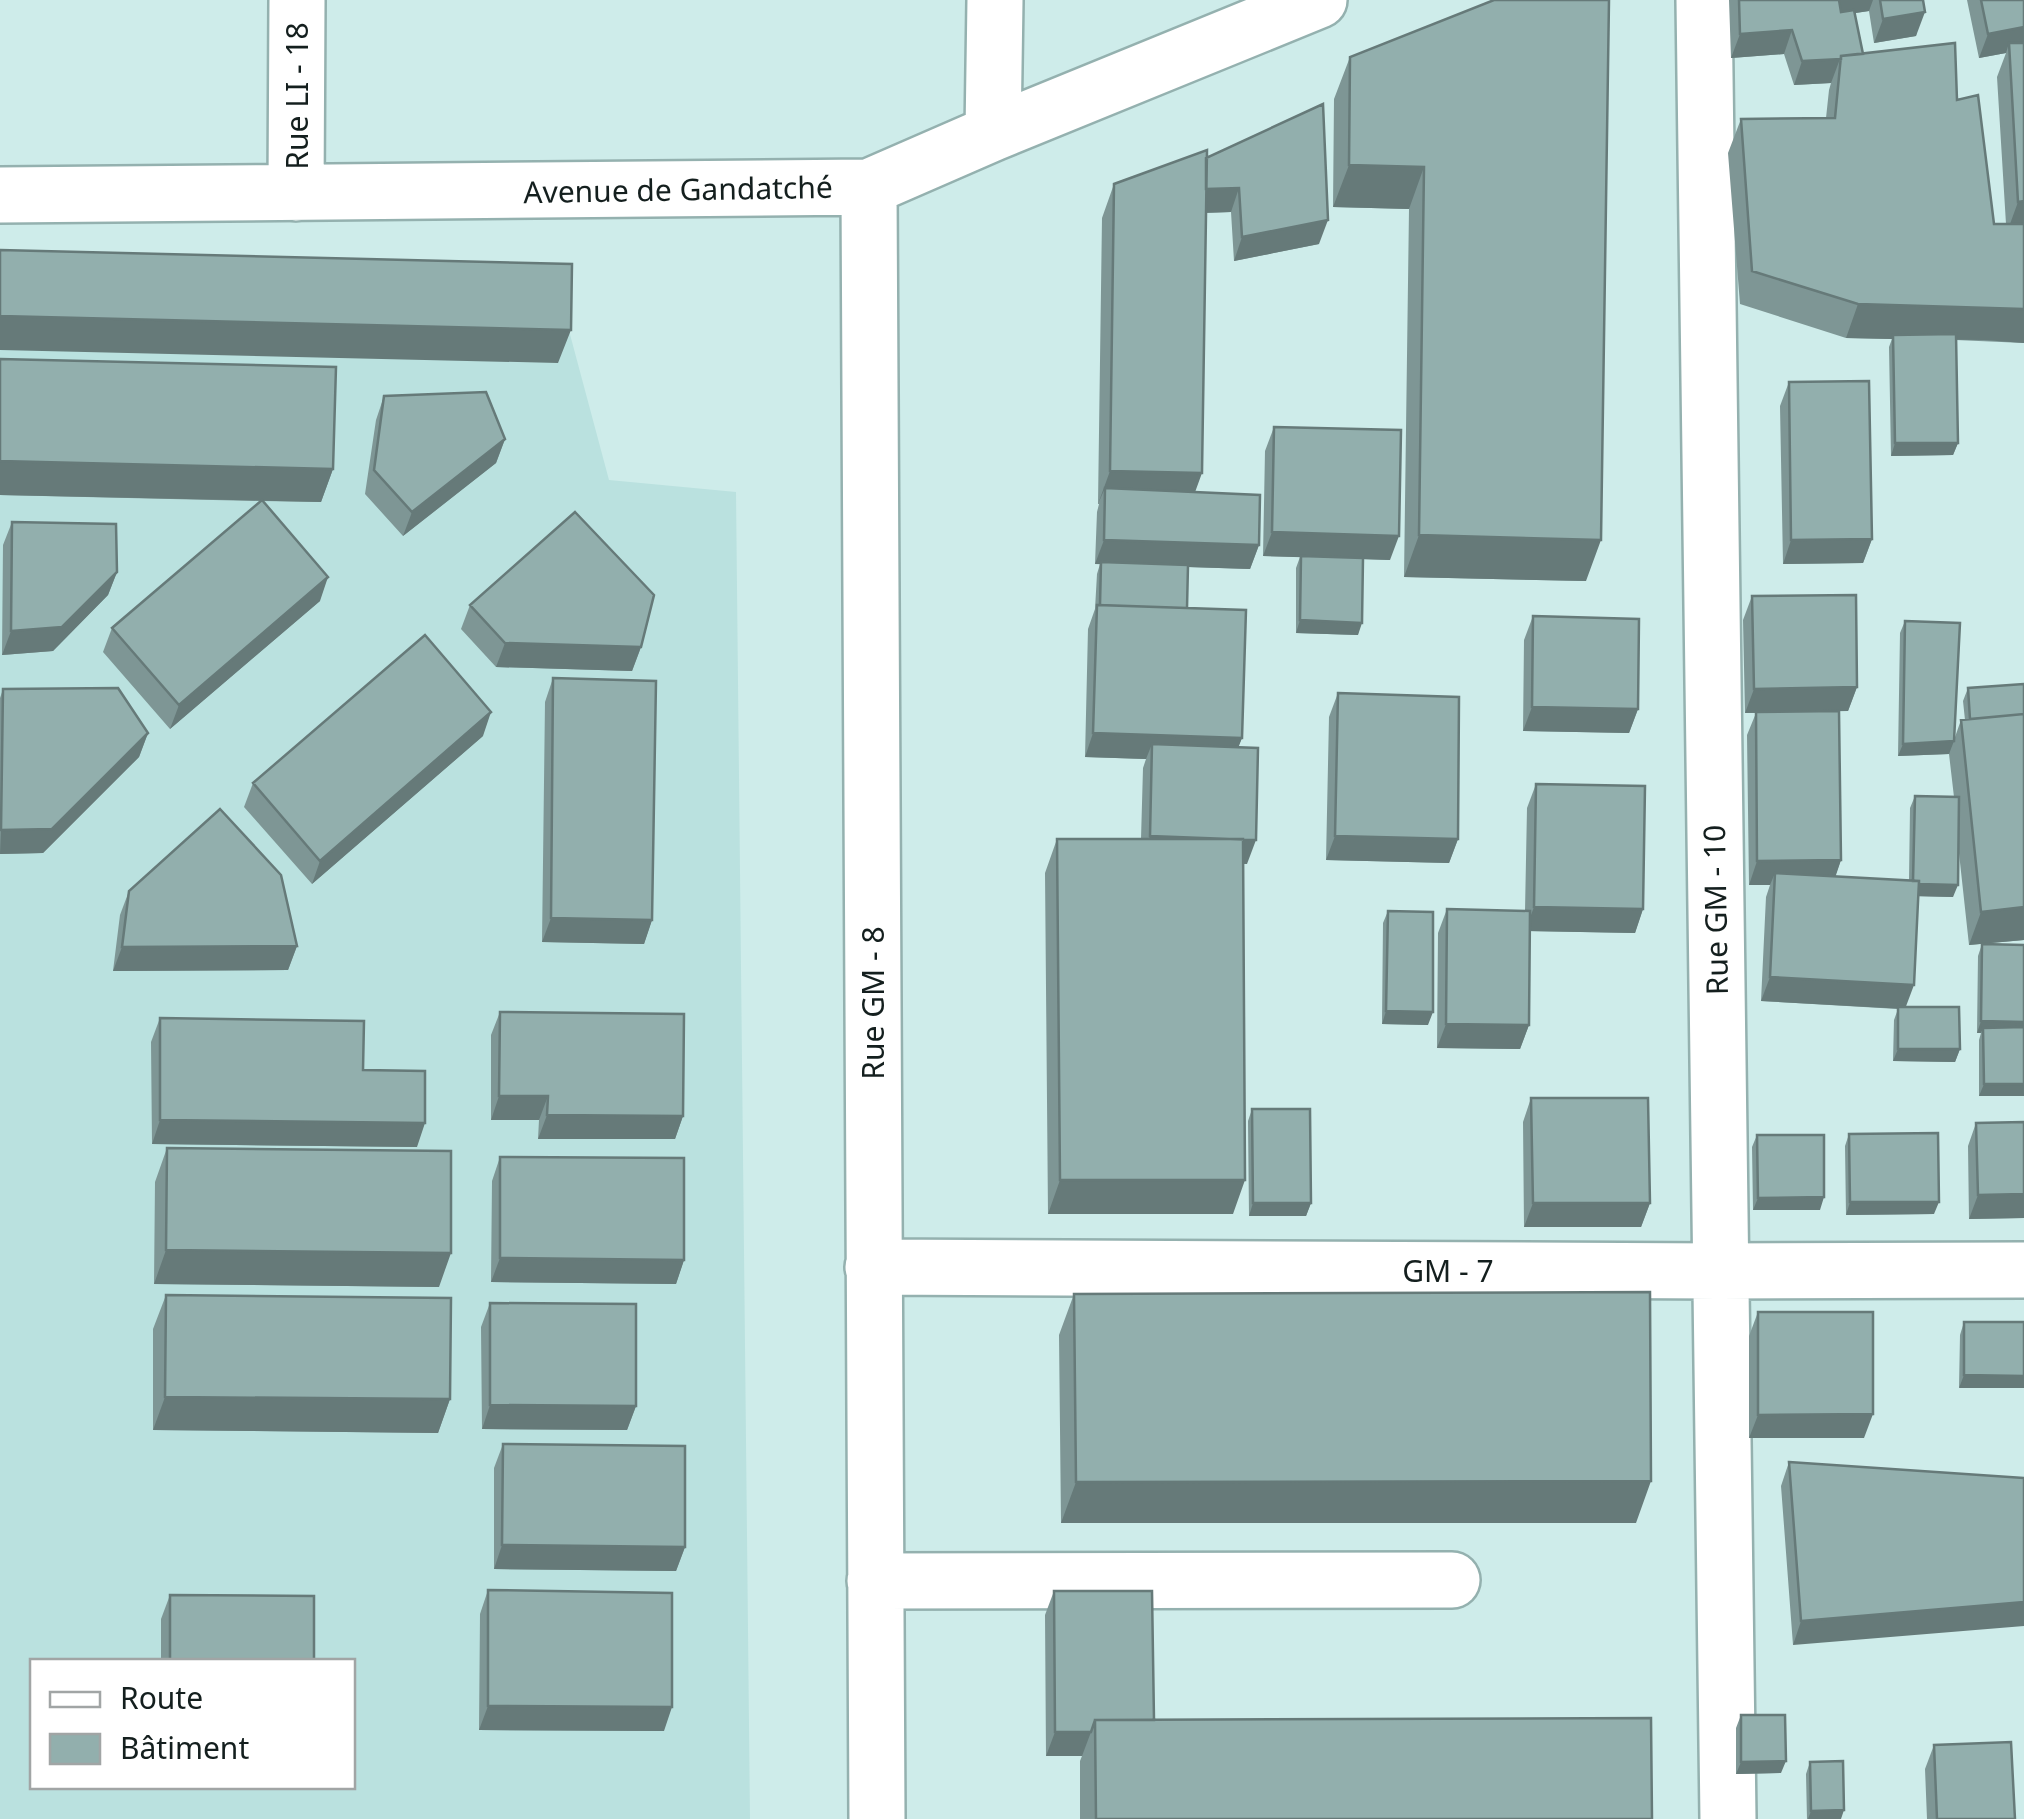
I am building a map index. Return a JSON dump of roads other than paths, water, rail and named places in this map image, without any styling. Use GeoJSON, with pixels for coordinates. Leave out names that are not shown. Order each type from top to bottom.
{"type":"FeatureCollection","features":[{"type":"Feature","properties":{"kind":"street","name":"Rue LI - 18"},"geometry":{"type":"LineString","coordinates":[[296,0],[296,192]]}},
{"type":"Feature","properties":{"kind":"street"},"geometry":{"type":"LineString","coordinates":[[993,134],[995,0]]}},
{"type":"Feature","properties":{"kind":"street","name":"Avenue de Gandatché"},"geometry":{"type":"LineString","coordinates":[[0,195],[868,188],[1319,0]]}},
{"type":"Feature","properties":{"kind":"street","name":"Rue GM - 10"},"geometry":{"type":"LineString","coordinates":[[1704,0],[1728,1819]]}},
{"type":"Feature","properties":{"kind":"street","name":"Rue GM - 8"},"geometry":{"type":"LineString","coordinates":[[868,188],[877,1819]]}},
{"type":"Feature","properties":{"kind":"street","name":"GM - 7"},"geometry":{"type":"LineString","coordinates":[[873,1267],[2024,1270]]}},
{"type":"Feature","properties":{"kind":"street"},"geometry":{"type":"LineString","coordinates":[[875,1582],[1452,1580]]}}]}
